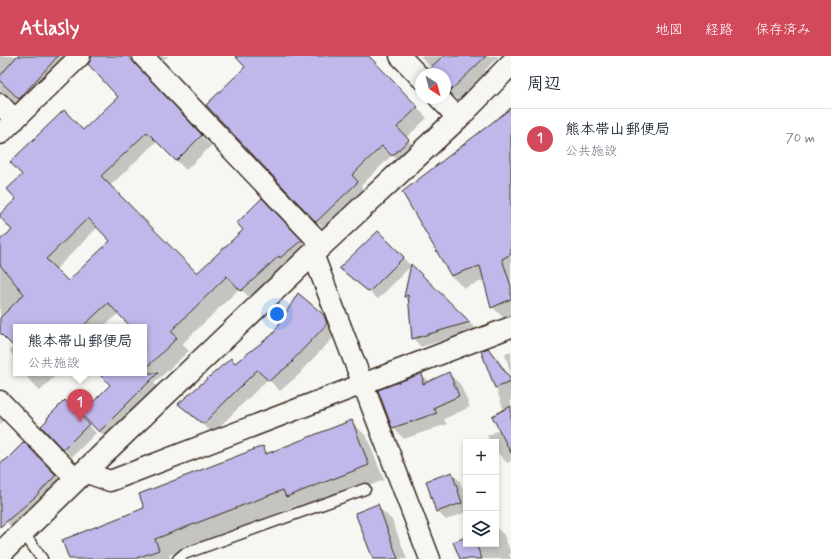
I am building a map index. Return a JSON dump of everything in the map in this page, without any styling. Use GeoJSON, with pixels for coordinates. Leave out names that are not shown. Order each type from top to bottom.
{"type":"FeatureCollection","features":[{"type":"Feature","properties":{"kind":"street"},"geometry":{"type":"LineString","coordinates":[[0,134],[80,56]]}},
{"type":"Feature","properties":{"kind":"street"},"geometry":{"type":"LineString","coordinates":[[143,56],[317,249],[363,384],[430,559]]}},
{"type":"Feature","properties":{"kind":"street"},"geometry":{"type":"LineString","coordinates":[[400,56],[415,72]]}},
{"type":"Feature","properties":{"kind":"street"},"geometry":{"type":"LineString","coordinates":[[0,554],[317,249],[458,118],[511,64]]}},
{"type":"Feature","properties":{"kind":"street"},"geometry":{"type":"LineString","coordinates":[[0,104],[15,120]]}},
{"type":"Feature","properties":{"kind":"street"},"geometry":{"type":"LineString","coordinates":[[445,104],[458,118]]}},
{"type":"Feature","properties":{"kind":"street"},"geometry":{"type":"LineString","coordinates":[[0,401],[80,476],[110,481],[511,327]]}},
{"type":"Feature","properties":{"kind":"lane"},"geometry":{"type":"LineString","coordinates":[[178,559],[184,554],[365,489]]}},
{"type":"Feature","properties":{"kind":"lane"},"geometry":{"type":"LineString","coordinates":[[23,532],[42,559]]}},
{"type":"Feature","properties":{"kind":"building"},"geometry":{"type":"Polygon","coordinates":[[[17,56],[58,56],[19,99],[0,81],[0,76],[17,56]]]}},
{"type":"Feature","properties":{"kind":"building"},"geometry":{"type":"Polygon","coordinates":[[[91,56],[128,56],[202,135],[176,161],[147,132],[101,176],[197,273],[243,230],[237,223],[262,198],[302,240],[280,258],[279,256],[241,291],[227,276],[171,331],[177,338],[147,367],[147,324],[128,324],[108,303],[85,324],[13,324],[13,346],[0,333],[0,318],[24,294],[0,265],[0,240],[12,230],[0,217],[0,214],[16,199],[7,189],[22,175],[10,162],[64,110],[83,130],[118,97],[88,64],[91,56]],[[88,218],[46,259],[68,281],[110,241],[88,218]]]}},
{"type":"Feature","properties":{"kind":"building"},"geometry":{"type":"Polygon","coordinates":[[[235,56],[369,56],[418,107],[397,127],[409,140],[392,156],[382,146],[352,175],[358,182],[316,222],[206,105],[245,67],[235,56]]]}},
{"type":"Feature","properties":{"kind":"building"},"geometry":{"type":"Polygon","coordinates":[[[443,56],[486,56],[451,90],[451,68],[430,68],[443,56]]]}},
{"type":"Feature","properties":{"kind":"building"},"geometry":{"type":"Polygon","coordinates":[[[511,108],[511,254],[502,259],[511,286],[511,299],[491,308],[480,266],[451,276],[402,192],[511,108]]]}},
{"type":"Feature","properties":{"kind":"building"},"geometry":{"type":"Polygon","coordinates":[[[378,231],[404,257],[369,292],[339,268],[378,231]]]}},
{"type":"Feature","properties":{"kind":"building"},"geometry":{"type":"Polygon","coordinates":[[[411,264],[470,322],[412,339],[408,295],[404,297],[411,264]]]}},
{"type":"Feature","properties":{"kind":"building"},"geometry":{"type":"Polygon","coordinates":[[[298,293],[324,315],[327,324],[292,361],[293,362],[269,381],[257,370],[203,424],[178,404],[231,358],[235,363],[273,334],[298,293]]]}},
{"type":"Feature","properties":{"kind":"building"},"geometry":{"type":"Polygon","coordinates":[[[488,348],[511,382],[495,388],[481,351],[488,348]]]}},
{"type":"Feature","properties":{"kind":"building"},"geometry":{"type":"Polygon","coordinates":[[[449,372],[459,396],[433,408],[437,413],[392,428],[378,390],[422,373],[423,384],[449,372]]]}},
{"type":"Feature","properties":{"kind":"building"},"geometry":{"type":"Polygon","coordinates":[[[147,373],[158,373],[99,432],[81,414],[110,385],[101,376],[147,376],[147,373]]]}},
{"type":"Feature","properties":{"kind":"building"},"geometry":{"type":"Polygon","coordinates":[[[65,400],[89,424],[63,450],[41,426],[65,400]]]}},
{"type":"Feature","properties":{"kind":"building"},"geometry":{"type":"Polygon","coordinates":[[[511,406],[511,453],[492,416],[511,406]]]}},
{"type":"Feature","properties":{"kind":"building"},"geometry":{"type":"Polygon","coordinates":[[[352,420],[369,465],[286,497],[283,490],[155,539],[159,550],[134,559],[69,559],[62,540],[144,508],[139,494],[263,446],[266,454],[352,420]]]}},
{"type":"Feature","properties":{"kind":"building"},"geometry":{"type":"Polygon","coordinates":[[[24,442],[56,475],[35,497],[0,527],[0,463],[6,460],[24,442]]]}},
{"type":"Feature","properties":{"kind":"building"},"geometry":{"type":"Polygon","coordinates":[[[452,472],[462,503],[436,512],[426,481],[452,472]]]}},
{"type":"Feature","properties":{"kind":"building"},"geometry":{"type":"Polygon","coordinates":[[[378,504],[398,559],[373,559],[355,513],[378,504]]]}},
{"type":"Feature","properties":{"kind":"building"},"geometry":{"type":"Polygon","coordinates":[[[463,538],[463,547],[477,547],[482,559],[460,559],[453,542],[463,538]]]}},
{"type":"Feature","properties":{"kind":"place","name":"熊本帯山郵便局"},"geometry":{"type":"Point","coordinates":[80,422]}}]}
